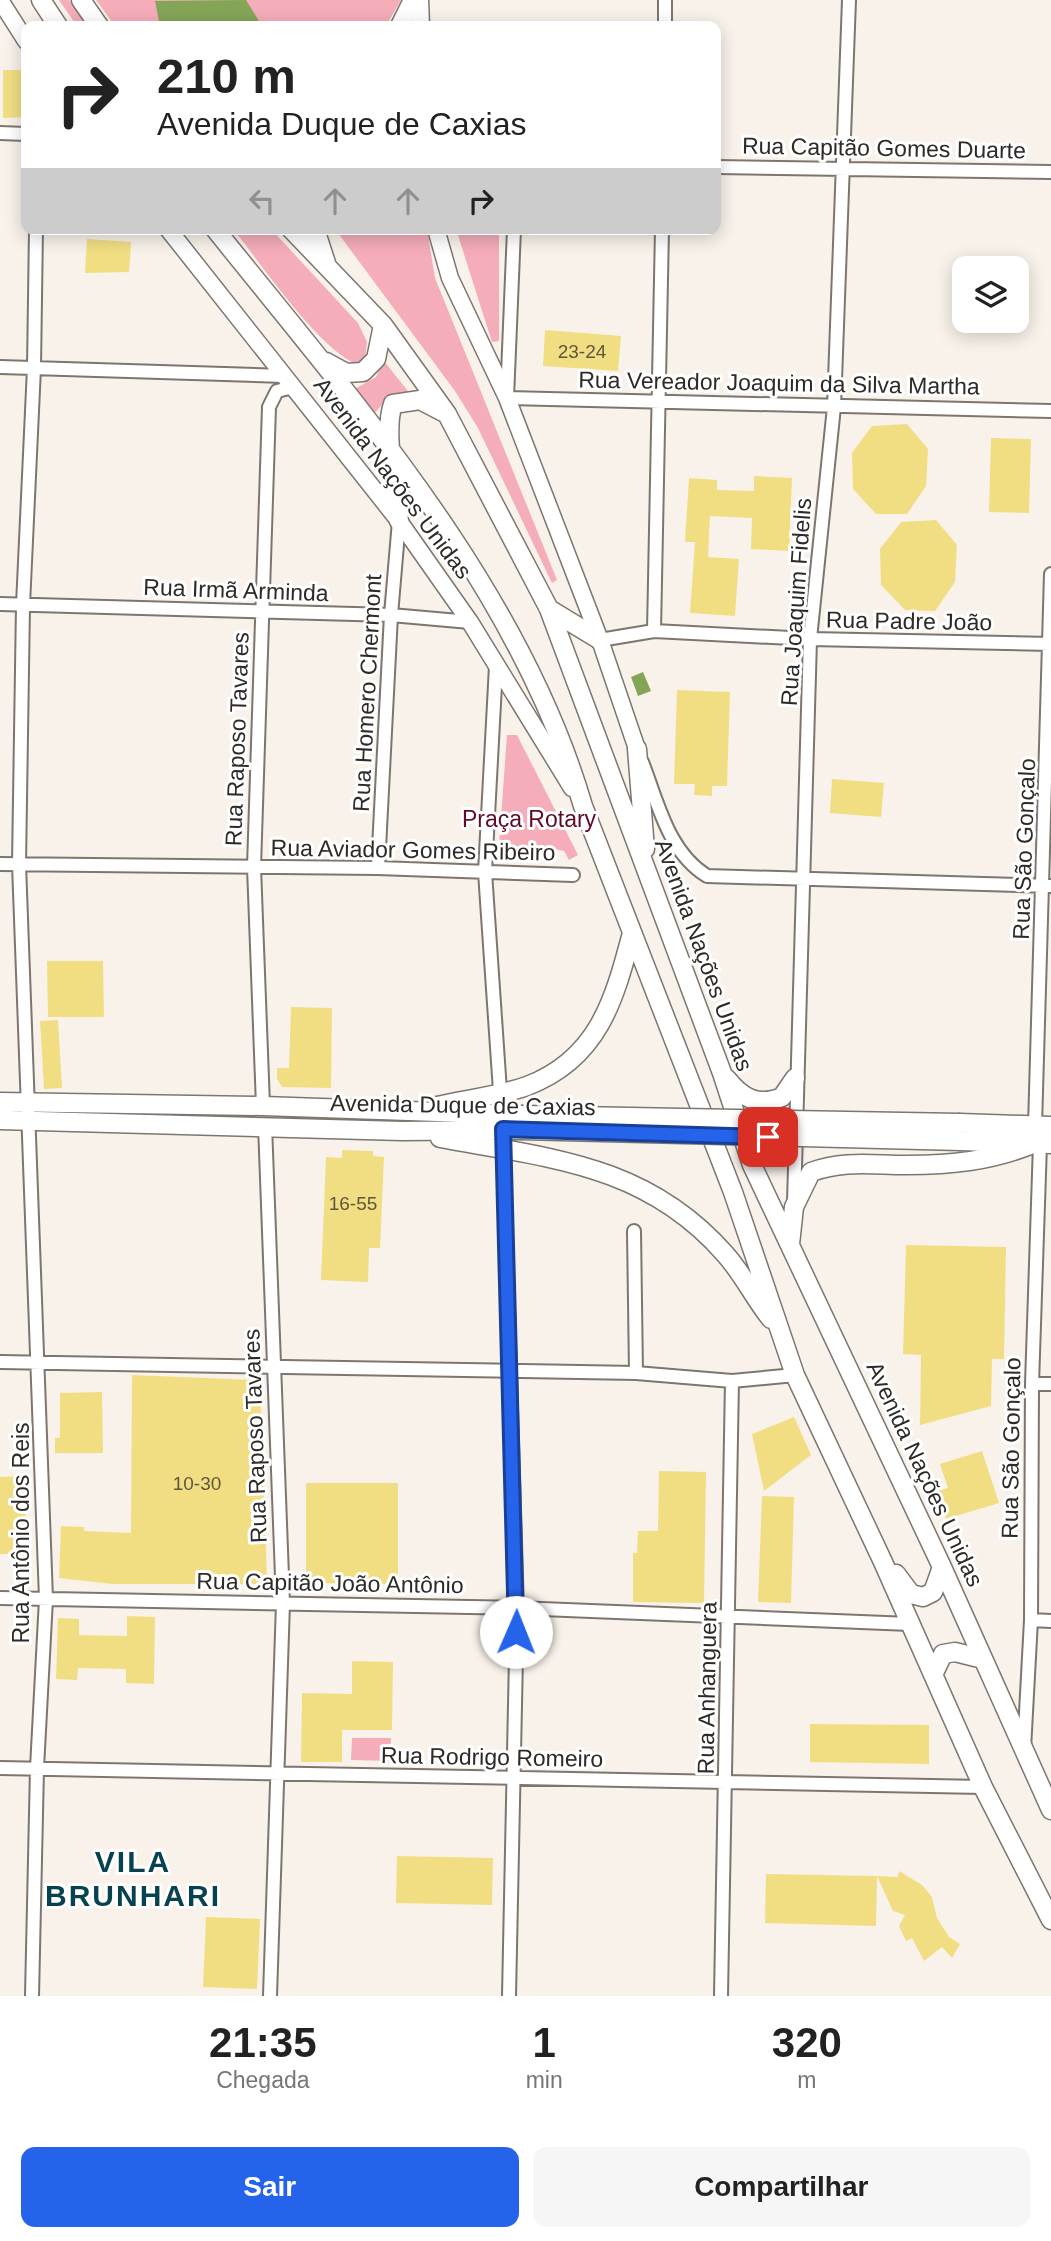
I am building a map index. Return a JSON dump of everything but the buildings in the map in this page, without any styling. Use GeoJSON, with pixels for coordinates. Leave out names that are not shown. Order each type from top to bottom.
{"type":"FeatureCollection","features":[{"type":"Feature","properties":{"kind":"main road"},"geometry":{"type":"LineString","coordinates":[[41,0],[55,21]]}},
{"type":"Feature","properties":{"kind":"main road"},"geometry":{"type":"LineString","coordinates":[[81,0],[96,21]]}},
{"type":"Feature","properties":{"kind":"main road"},"geometry":{"type":"LineString","coordinates":[[402,21],[413,0]]}},
{"type":"Feature","properties":{"kind":"main road","name":"Avenida Nações Unidas"},"geometry":{"type":"LineString","coordinates":[[220,235],[392,450],[450,533],[524,660],[567,750],[583,806],[733,1192],[795,1375],[883,1562],[982,1787],[1051,1920]]}},
{"type":"Feature","properties":{"kind":"main road","name":"Avenida Nações Unidas"},"geometry":{"type":"LineString","coordinates":[[297,235],[383,325],[447,414],[550,609],[722,1073],[752,1165],[790,1248],[811,1286],[942,1567],[1024,1752],[1049,1801]]}},
{"type":"Feature","properties":{"kind":"main road"},"geometry":{"type":"LineString","coordinates":[[317,235],[327,267]]}},
{"type":"Feature","properties":{"kind":"main road"},"geometry":{"type":"LineString","coordinates":[[317,357],[346,373],[363,373],[376,359],[383,325]]}},
{"type":"Feature","properties":{"kind":"main road"},"geometry":{"type":"LineString","coordinates":[[399,521],[392,450],[387,429],[393,404],[420,400],[447,414]]}},
{"type":"Feature","properties":{"kind":"main road"},"geometry":{"type":"LineString","coordinates":[[550,609],[600,640]]}},
{"type":"Feature","properties":{"kind":"main road"},"geometry":{"type":"LineString","coordinates":[[637,749],[647,873]]}},
{"type":"Feature","properties":{"kind":"main road"},"geometry":{"type":"LineString","coordinates":[[413,1112],[526,1086],[564,1066],[587,1046],[606,1017],[632,933]]}},
{"type":"Feature","properties":{"kind":"main road"},"geometry":{"type":"LineString","coordinates":[[722,1073],[740,1095],[758,1101],[782,1097],[795,1078]]}},
{"type":"Feature","properties":{"kind":"main road","name":"Avenida Duque de Caxias"},"geometry":{"type":"LineString","coordinates":[[0,1102],[30,1111],[402,1131],[515,1125],[960,1132],[1042,1137]]}},
{"type":"Feature","properties":{"kind":"main road","name":"Avenida Duque de Caxias"},"geometry":{"type":"LineString","coordinates":[[0,1120],[30,1111],[263,1105],[413,1112],[515,1125]]}},
{"type":"Feature","properties":{"kind":"main road"},"geometry":{"type":"LineString","coordinates":[[402,1131],[573,1161],[616,1176],[657,1197],[692,1222],[724,1252],[779,1328]]}},
{"type":"Feature","properties":{"kind":"main road"},"geometry":{"type":"LineString","coordinates":[[790,1248],[794,1207],[811,1172],[836,1163],[909,1165],[995,1159],[1042,1137]]}},
{"type":"Feature","properties":{"kind":"main road"},"geometry":{"type":"LineString","coordinates":[[883,1562],[911,1594],[923,1597],[933,1592],[942,1567]]}},
{"type":"Feature","properties":{"kind":"main road"},"geometry":{"type":"LineString","coordinates":[[933,1675],[943,1654],[955,1651],[983,1659]]}},
{"type":"Feature","properties":{"kind":"street"},"geometry":{"type":"LineString","coordinates":[[0,0],[21,33]]}},
{"type":"Feature","properties":{"kind":"street"},"geometry":{"type":"LineString","coordinates":[[420,0],[421,21]]}},
{"type":"Feature","properties":{"kind":"street"},"geometry":{"type":"LineString","coordinates":[[664,21],[665,0]]}},
{"type":"Feature","properties":{"kind":"street","name":"Rua Joaquim Fidelis"},"geometry":{"type":"LineString","coordinates":[[794,1207],[795,1078],[810,639],[834,407],[849,0]]}},
{"type":"Feature","properties":{"kind":"street"},"geometry":{"type":"LineString","coordinates":[[0,133],[21,134]]}},
{"type":"Feature","properties":{"kind":"street","name":"Rua Capitão Gomes Duarte"},"geometry":{"type":"LineString","coordinates":[[721,167],[1051,172]]}},
{"type":"Feature","properties":{"kind":"street","name":"Rua Antônio dos Reis"},"geometry":{"type":"LineString","coordinates":[[32,1996],[37,1768],[46,1599],[19,864],[23,605],[34,368],[36,235]]}},
{"type":"Feature","properties":{"kind":"street","name":"Avenida Nações Unidas"},"geometry":{"type":"LineString","coordinates":[[173,235],[399,521],[470,622],[583,806]]}},
{"type":"Feature","properties":{"kind":"street","name":"Avenida Nações Unidas"},"geometry":{"type":"LineString","coordinates":[[438,235],[450,278],[507,398],[600,640],[637,749],[677,849],[689,866],[707,876],[802,880]]}},
{"type":"Feature","properties":{"kind":"street"},"geometry":{"type":"LineString","coordinates":[[507,398],[514,235]]}},
{"type":"Feature","properties":{"kind":"street"},"geometry":{"type":"LineString","coordinates":[[654,631],[662,235]]}},
{"type":"Feature","properties":{"kind":"street"},"geometry":{"type":"LineString","coordinates":[[0,367],[289,382]]}},
{"type":"Feature","properties":{"kind":"street","name":"Rua Raposo Tavares"},"geometry":{"type":"LineString","coordinates":[[263,1105],[254,867],[261,611],[269,407],[277,391],[289,382]]}},
{"type":"Feature","properties":{"kind":"street","name":"Rua Vereador Joaquim da Silva Martha"},"geometry":{"type":"LineString","coordinates":[[507,398],[1051,411]]}},
{"type":"Feature","properties":{"kind":"street","name":"Rua Homero Chermont"},"geometry":{"type":"LineString","coordinates":[[378,868],[391,615],[399,521]]}},
{"type":"Feature","properties":{"kind":"street","name":"Rua São Gonçalo"},"geometry":{"type":"LineString","coordinates":[[1024,1752],[1031,1620],[1032,1384],[1042,1137],[1051,574]]}},
{"type":"Feature","properties":{"kind":"street","name":"Rua Irmã Arminda"},"geometry":{"type":"LineString","coordinates":[[0,604],[391,615],[470,622]]}},
{"type":"Feature","properties":{"kind":"street","name":"Rua Padre João"},"geometry":{"type":"LineString","coordinates":[[600,640],[654,631],[810,639],[1051,644]]}},
{"type":"Feature","properties":{"kind":"street"},"geometry":{"type":"LineString","coordinates":[[496,666],[485,872],[500,1091]]}},
{"type":"Feature","properties":{"kind":"street","name":"Rua Aviador Gomes Ribeiro"},"geometry":{"type":"LineString","coordinates":[[0,864],[378,868],[573,875]]}},
{"type":"Feature","properties":{"kind":"street"},"geometry":{"type":"LineString","coordinates":[[802,880],[1047,886]]}},
{"type":"Feature","properties":{"kind":"street","name":"Rua Raposo Tavares"},"geometry":{"type":"LineString","coordinates":[[265,1125],[283,1603],[270,1996]]}},
{"type":"Feature","properties":{"kind":"street"},"geometry":{"type":"LineString","coordinates":[[509,1996],[517,1608],[503,1149],[515,1125]]}},
{"type":"Feature","properties":{"kind":"street"},"geometry":{"type":"LineString","coordinates":[[634,1231],[636,1373]]}},
{"type":"Feature","properties":{"kind":"street"},"geometry":{"type":"LineString","coordinates":[[0,1362],[636,1373],[732,1381],[795,1375]]}},
{"type":"Feature","properties":{"kind":"street","name":"Rua Anhanguera"},"geometry":{"type":"LineString","coordinates":[[721,1996],[727,1782],[732,1381]]}},
{"type":"Feature","properties":{"kind":"street"},"geometry":{"type":"LineString","coordinates":[[1032,1384],[1051,1384]]}},
{"type":"Feature","properties":{"kind":"street","name":"Rua Capitão João Antônio"},"geometry":{"type":"LineString","coordinates":[[0,1598],[728,1614],[910,1624]]}},
{"type":"Feature","properties":{"kind":"street"},"geometry":{"type":"LineString","coordinates":[[1031,1620],[1051,1621]]}},
{"type":"Feature","properties":{"kind":"street","name":"Rua Rodrigo Romeiro"},"geometry":{"type":"LineString","coordinates":[[0,1768],[277,1771],[512,1780],[982,1787]]}},
{"type":"Feature","properties":{"kind":"green space"},"geometry":{"type":"Polygon","coordinates":[[[59,0],[69,0],[84,21],[74,21],[59,0]]]}},
{"type":"Feature","properties":{"kind":"green space"},"geometry":{"type":"Polygon","coordinates":[[[96,0],[401,0],[389,21],[111,21],[96,0]]]}},
{"type":"Feature","properties":{"kind":"green space"},"geometry":{"type":"Polygon","coordinates":[[[238,235],[277,235],[358,323],[367,342],[365,360],[357,364],[342,356],[291,304],[238,235]]]}},
{"type":"Feature","properties":{"kind":"green space"},"geometry":{"type":"Polygon","coordinates":[[[339,235],[428,235],[435,278],[557,580],[552,583],[478,428],[455,391],[339,235]]]}},
{"type":"Feature","properties":{"kind":"green space"},"geometry":{"type":"Polygon","coordinates":[[[458,235],[499,235],[499,341],[492,342],[458,235]]]}},
{"type":"Feature","properties":{"kind":"green space"},"geometry":{"type":"Polygon","coordinates":[[[384,361],[411,395],[386,400],[374,414],[353,390],[376,377],[384,361]]]}},
{"type":"Feature","properties":{"kind":"green space","name":"Praça Rotary"},"geometry":{"type":"Polygon","coordinates":[[[507,735],[517,735],[578,855],[569,860],[564,851],[542,846],[522,858],[506,856],[499,846],[507,735]]]}},
{"type":"Feature","properties":{"kind":"green space"},"geometry":{"type":"Polygon","coordinates":[[[352,1738],[391,1738],[390,1761],[351,1760],[352,1738]]]}},
{"type":"Feature","properties":{"kind":"shaded area"},"geometry":{"type":"Polygon","coordinates":[[[246,0],[259,21],[159,21],[155,1],[246,0]]]}},
{"type":"Feature","properties":{"kind":"shaded area"},"geometry":{"type":"Polygon","coordinates":[[[643,672],[651,691],[638,696],[631,677],[643,672]]]}},
{"type":"Feature","properties":{"kind":"district","name":"VILA BRUNHARI"},"geometry":{"type":"Point","coordinates":[133,1878]}},
{"type":"Feature","properties":{"kind":"route"},"geometry":{"type":"LineString","coordinates":[[516,1632],[503,1129],[768,1137]]}}]}
